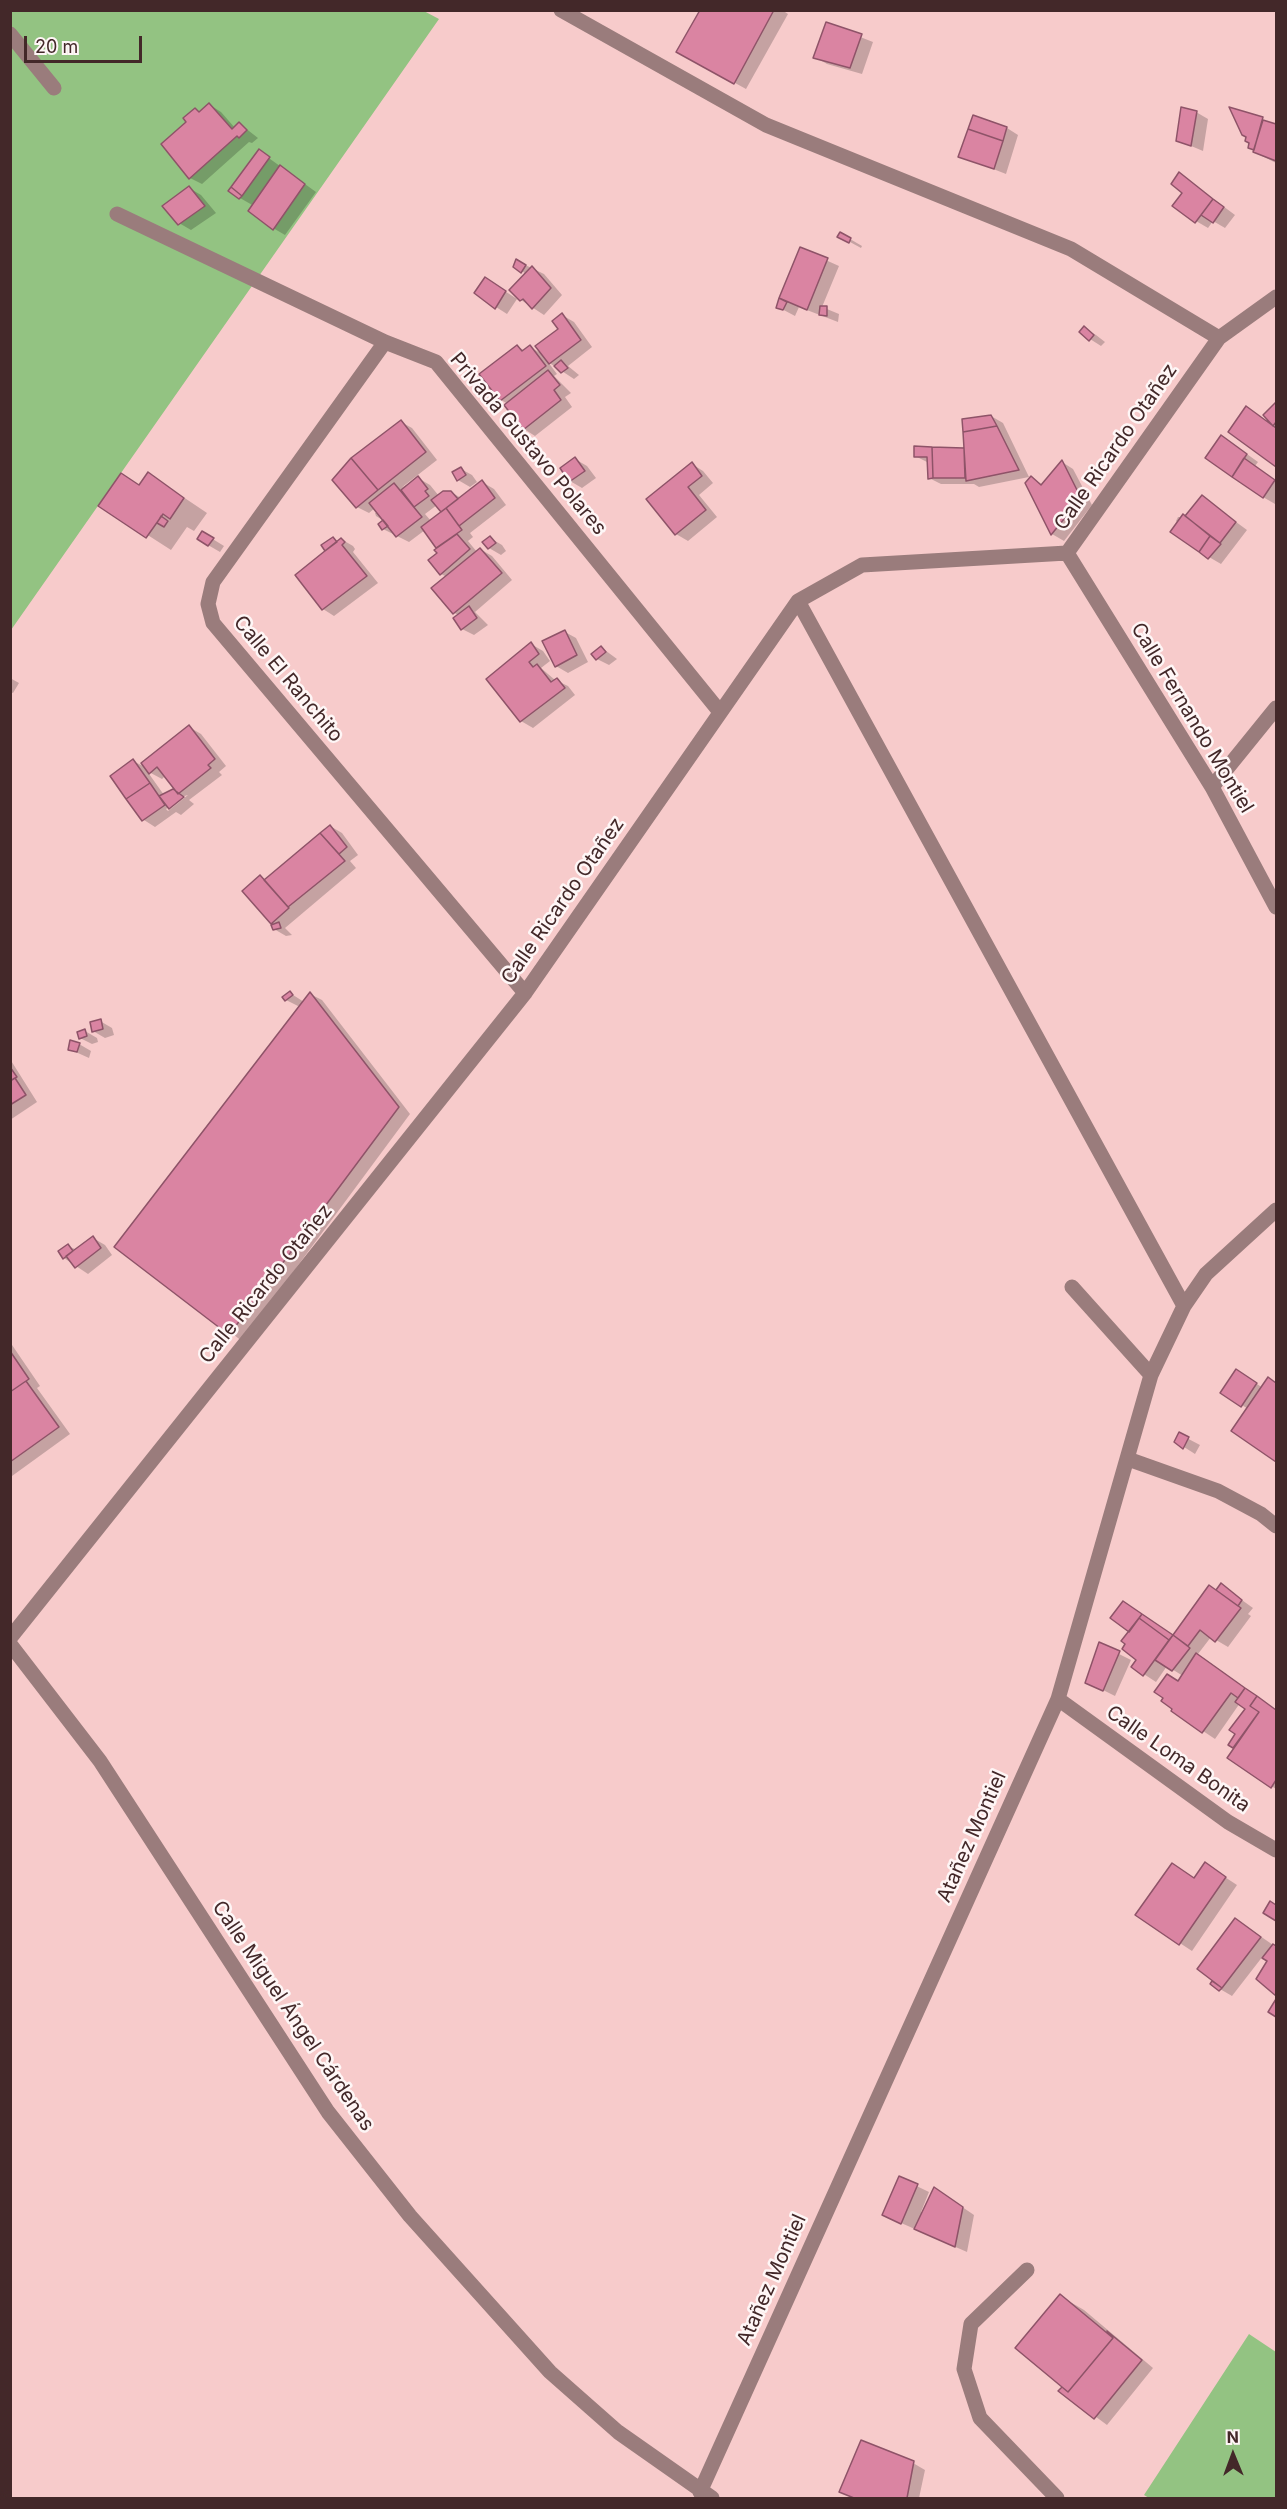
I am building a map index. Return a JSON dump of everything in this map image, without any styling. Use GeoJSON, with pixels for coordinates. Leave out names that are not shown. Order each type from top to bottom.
{"type":"FeatureCollection","features":[{"type":"Feature","properties":{"kind":"street"},"geometry":{"type":"LineString","coordinates":[[561,10],[766,125],[1071,249],[1219,338]]}},
{"type":"Feature","properties":{"kind":"street"},"geometry":{"type":"LineString","coordinates":[[10,34],[54,88]]}},
{"type":"Feature","properties":{"kind":"street","name":"Privada Gustavo Polares"},"geometry":{"type":"LineString","coordinates":[[117,214],[385,342],[436,363],[720,712]]}},
{"type":"Feature","properties":{"kind":"street","name":"Calle Ricardo Otañez"},"geometry":{"type":"LineString","coordinates":[[10,1638],[525,993],[798,602],[862,565],[1067,553],[1219,338],[1276,297]]}},
{"type":"Feature","properties":{"kind":"street","name":"Calle El Ranchito"},"geometry":{"type":"LineString","coordinates":[[385,342],[213,582],[208,604],[213,623],[525,993]]}},
{"type":"Feature","properties":{"kind":"street","name":"Calle Fernando Montiel"},"geometry":{"type":"LineString","coordinates":[[1067,553],[1212,787],[1276,907]]}},
{"type":"Feature","properties":{"kind":"street"},"geometry":{"type":"LineString","coordinates":[[798,602],[1184,1306]]}},
{"type":"Feature","properties":{"kind":"street"},"geometry":{"type":"LineString","coordinates":[[1212,787],[1276,708]]}},
{"type":"Feature","properties":{"kind":"street","name":"Atañez Montiel"},"geometry":{"type":"LineString","coordinates":[[706,2495],[1058,1699],[1151,1375],[1184,1306],[1206,1274],[1276,1209]]}},
{"type":"Feature","properties":{"kind":"street"},"geometry":{"type":"LineString","coordinates":[[1072,1287],[1151,1375]]}},
{"type":"Feature","properties":{"kind":"street"},"geometry":{"type":"LineString","coordinates":[[1128,1460],[1218,1491],[1261,1514],[1276,1526]]}},
{"type":"Feature","properties":{"kind":"street","name":"Calle Miguel Ángel Cárdenas"},"geometry":{"type":"LineString","coordinates":[[10,1644],[100,1761],[328,2112],[410,2216],[550,2372],[618,2432],[706,2495]]}},
{"type":"Feature","properties":{"kind":"street","name":"Calle Loma Bonita"},"geometry":{"type":"LineString","coordinates":[[1058,1699],[1227,1822],[1276,1850]]}},
{"type":"Feature","properties":{"kind":"street"},"geometry":{"type":"LineString","coordinates":[[1027,2270],[971,2324],[964,2369],[980,2418],[1057,2499]]}},
{"type":"Feature","properties":{"kind":"green space"},"geometry":{"type":"Polygon","coordinates":[[[422,10],[439,19],[11,630],[11,11],[422,10]]]}},
{"type":"Feature","properties":{"kind":"green space"},"geometry":{"type":"Polygon","coordinates":[[[1249,2334],[1276,2352],[1276,2498],[1149,2498],[1144,2495],[1249,2334]]]}},
{"type":"Feature","properties":{"kind":"building"},"geometry":{"type":"Polygon","coordinates":[[[700,10],[774,10],[734,84],[676,52],[700,10]]]}},
{"type":"Feature","properties":{"kind":"building"},"geometry":{"type":"Polygon","coordinates":[[[826,22],[862,34],[850,68],[813,58],[826,22]]]}},
{"type":"Feature","properties":{"kind":"building"},"geometry":{"type":"Polygon","coordinates":[[[209,103],[232,129],[239,122],[247,130],[239,138],[237,136],[189,179],[161,144],[186,122],[183,118],[195,108],[199,112],[209,103]]]}},
{"type":"Feature","properties":{"kind":"building"},"geometry":{"type":"Polygon","coordinates":[[[1181,107],[1197,111],[1191,146],[1176,141],[1181,107]]]}},
{"type":"Feature","properties":{"kind":"building"},"geometry":{"type":"Polygon","coordinates":[[[1229,107],[1263,117],[1254,150],[1248,148],[1249,143],[1245,141],[1246,137],[1242,135],[1229,107]]]}},
{"type":"Feature","properties":{"kind":"building"},"geometry":{"type":"Polygon","coordinates":[[[973,115],[1007,127],[1003,141],[968,129],[973,115]]]}},
{"type":"Feature","properties":{"kind":"building"},"geometry":{"type":"Polygon","coordinates":[[[1263,120],[1276,124],[1276,161],[1253,152],[1263,120]]]}},
{"type":"Feature","properties":{"kind":"building"},"geometry":{"type":"Polygon","coordinates":[[[968,129],[1003,141],[994,169],[958,157],[968,129]]]}},
{"type":"Feature","properties":{"kind":"building"},"geometry":{"type":"Polygon","coordinates":[[[259,149],[270,157],[242,196],[231,187],[259,149]]]}},
{"type":"Feature","properties":{"kind":"building"},"geometry":{"type":"Polygon","coordinates":[[[280,165],[305,184],[273,230],[248,211],[280,165]]]}},
{"type":"Feature","properties":{"kind":"building"},"geometry":{"type":"Polygon","coordinates":[[[1179,172],[1213,199],[1195,223],[1172,206],[1182,193],[1171,184],[1179,172]]]}},
{"type":"Feature","properties":{"kind":"building"},"geometry":{"type":"Polygon","coordinates":[[[189,186],[205,206],[178,225],[162,206],[189,186]]]}},
{"type":"Feature","properties":{"kind":"building"},"geometry":{"type":"Polygon","coordinates":[[[231,187],[242,196],[239,199],[228,191],[231,187]]]}},
{"type":"Feature","properties":{"kind":"building"},"geometry":{"type":"Polygon","coordinates":[[[1213,199],[1224,207],[1213,223],[1201,215],[1213,199]]]}},
{"type":"Feature","properties":{"kind":"building"},"geometry":{"type":"Polygon","coordinates":[[[840,232],[851,238],[849,243],[837,237],[840,232]]]}},
{"type":"Feature","properties":{"kind":"building"},"geometry":{"type":"Polygon","coordinates":[[[800,247],[828,258],[807,310],[779,298],[800,247]]]}},
{"type":"Feature","properties":{"kind":"building"},"geometry":{"type":"Polygon","coordinates":[[[516,259],[526,265],[521,273],[513,267],[516,259]]]}},
{"type":"Feature","properties":{"kind":"building"},"geometry":{"type":"Polygon","coordinates":[[[532,266],[551,288],[532,309],[523,299],[520,301],[509,290],[532,266]]]}},
{"type":"Feature","properties":{"kind":"building"},"geometry":{"type":"Polygon","coordinates":[[[485,277],[506,291],[495,309],[474,293],[485,277]]]}},
{"type":"Feature","properties":{"kind":"building"},"geometry":{"type":"Polygon","coordinates":[[[779,298],[787,302],[783,310],[776,308],[779,298]]]}},
{"type":"Feature","properties":{"kind":"building"},"geometry":{"type":"Polygon","coordinates":[[[820,306],[827,306],[827,316],[819,315],[820,306]]]}},
{"type":"Feature","properties":{"kind":"building"},"geometry":{"type":"Polygon","coordinates":[[[562,313],[581,340],[549,364],[535,346],[558,329],[552,321],[562,313]]]}},
{"type":"Feature","properties":{"kind":"building"},"geometry":{"type":"Polygon","coordinates":[[[1084,326],[1094,335],[1089,341],[1079,332],[1084,326]]]}},
{"type":"Feature","properties":{"kind":"building"},"geometry":{"type":"Polygon","coordinates":[[[517,345],[522,351],[530,345],[546,366],[500,401],[479,374],[517,345]]]}},
{"type":"Feature","properties":{"kind":"building"},"geometry":{"type":"Polygon","coordinates":[[[561,360],[568,368],[561,373],[554,366],[561,360]]]}},
{"type":"Feature","properties":{"kind":"building"},"geometry":{"type":"Polygon","coordinates":[[[548,370],[560,385],[554,390],[561,400],[523,430],[504,405],[548,370]]]}},
{"type":"Feature","properties":{"kind":"building"},"geometry":{"type":"Polygon","coordinates":[[[1276,402],[1276,422],[1273,426],[1263,415],[1276,402]]]}},
{"type":"Feature","properties":{"kind":"building"},"geometry":{"type":"Polygon","coordinates":[[[1246,406],[1276,428],[1276,467],[1228,432],[1246,406]]]}},
{"type":"Feature","properties":{"kind":"building"},"geometry":{"type":"Polygon","coordinates":[[[991,415],[997,426],[963,432],[962,419],[991,415]]]}},
{"type":"Feature","properties":{"kind":"building"},"geometry":{"type":"Polygon","coordinates":[[[401,420],[426,452],[378,490],[351,458],[401,420]]]}},
{"type":"Feature","properties":{"kind":"building"},"geometry":{"type":"Polygon","coordinates":[[[997,426],[1019,470],[966,481],[963,432],[997,426]]]}},
{"type":"Feature","properties":{"kind":"building"},"geometry":{"type":"Polygon","coordinates":[[[1221,435],[1247,454],[1232,477],[1205,458],[1221,435]]]}},
{"type":"Feature","properties":{"kind":"building"},"geometry":{"type":"Polygon","coordinates":[[[914,446],[932,447],[933,478],[928,479],[927,457],[914,457],[914,446]]]}},
{"type":"Feature","properties":{"kind":"building"},"geometry":{"type":"Polygon","coordinates":[[[932,447],[964,448],[965,478],[933,478],[932,447]]]}},
{"type":"Feature","properties":{"kind":"building"},"geometry":{"type":"Polygon","coordinates":[[[575,457],[585,471],[569,482],[560,468],[575,457]]]}},
{"type":"Feature","properties":{"kind":"building"},"geometry":{"type":"Polygon","coordinates":[[[351,458],[378,490],[356,508],[332,480],[351,458]]]}},
{"type":"Feature","properties":{"kind":"building"},"geometry":{"type":"Polygon","coordinates":[[[1244,458],[1275,480],[1263,498],[1232,477],[1244,458]]]}},
{"type":"Feature","properties":{"kind":"building"},"geometry":{"type":"Polygon","coordinates":[[[1062,460],[1081,498],[1051,535],[1025,483],[1031,476],[1041,485],[1062,460]]]}},
{"type":"Feature","properties":{"kind":"building"},"geometry":{"type":"Polygon","coordinates":[[[692,462],[702,476],[688,487],[706,510],[675,535],[646,499],[692,462]]]}},
{"type":"Feature","properties":{"kind":"building"},"geometry":{"type":"Polygon","coordinates":[[[461,467],[466,475],[457,481],[452,472],[461,467]]]}},
{"type":"Feature","properties":{"kind":"building"},"geometry":{"type":"Polygon","coordinates":[[[148,472],[184,498],[170,519],[163,514],[146,538],[98,506],[121,473],[139,485],[148,472]]]}},
{"type":"Feature","properties":{"kind":"building"},"geometry":{"type":"Polygon","coordinates":[[[418,476],[428,489],[425,491],[429,496],[414,507],[401,490],[418,476]]]}},
{"type":"Feature","properties":{"kind":"building"},"geometry":{"type":"Polygon","coordinates":[[[482,480],[495,498],[459,526],[446,508],[482,480]]]}},
{"type":"Feature","properties":{"kind":"building"},"geometry":{"type":"Polygon","coordinates":[[[394,483],[422,517],[396,537],[369,503],[394,483]]]}},
{"type":"Feature","properties":{"kind":"building"},"geometry":{"type":"Polygon","coordinates":[[[443,491],[451,491],[458,499],[441,512],[431,500],[443,491]]]}},
{"type":"Feature","properties":{"kind":"building"},"geometry":{"type":"Polygon","coordinates":[[[1202,495],[1236,522],[1220,543],[1185,516],[1202,495]]]}},
{"type":"Feature","properties":{"kind":"building"},"geometry":{"type":"Polygon","coordinates":[[[446,508],[462,530],[436,548],[421,527],[446,508]]]}},
{"type":"Feature","properties":{"kind":"building"},"geometry":{"type":"Polygon","coordinates":[[[1183,514],[1210,536],[1199,552],[1170,532],[1183,514]]]}},
{"type":"Feature","properties":{"kind":"building"},"geometry":{"type":"Polygon","coordinates":[[[161,516],[168,521],[164,527],[157,523],[161,516]]]}},
{"type":"Feature","properties":{"kind":"building"},"geometry":{"type":"Polygon","coordinates":[[[383,520],[388,526],[382,530],[378,524],[383,520]]]}},
{"type":"Feature","properties":{"kind":"building"},"geometry":{"type":"Polygon","coordinates":[[[202,531],[214,538],[208,546],[197,539],[202,531]]]}},
{"type":"Feature","properties":{"kind":"building"},"geometry":{"type":"Polygon","coordinates":[[[457,534],[470,549],[440,575],[428,560],[437,553],[434,550],[457,534]]]}},
{"type":"Feature","properties":{"kind":"building"},"geometry":{"type":"Polygon","coordinates":[[[490,536],[496,543],[488,549],[482,542],[490,536]]]}},
{"type":"Feature","properties":{"kind":"building"},"geometry":{"type":"Polygon","coordinates":[[[1210,536],[1221,544],[1208,559],[1199,552],[1210,536]]]}},
{"type":"Feature","properties":{"kind":"building"},"geometry":{"type":"Polygon","coordinates":[[[333,537],[337,542],[325,551],[321,545],[333,537]]]}},
{"type":"Feature","properties":{"kind":"building"},"geometry":{"type":"Polygon","coordinates":[[[341,538],[345,542],[342,545],[367,576],[322,610],[295,575],[341,538]]]}},
{"type":"Feature","properties":{"kind":"building"},"geometry":{"type":"Polygon","coordinates":[[[480,548],[502,573],[453,614],[431,588],[480,548]]]}},
{"type":"Feature","properties":{"kind":"building"},"geometry":{"type":"Polygon","coordinates":[[[469,606],[477,618],[461,630],[453,618],[469,606]]]}},
{"type":"Feature","properties":{"kind":"building"},"geometry":{"type":"Polygon","coordinates":[[[565,630],[577,655],[555,667],[542,641],[565,630]]]}},
{"type":"Feature","properties":{"kind":"building"},"geometry":{"type":"Polygon","coordinates":[[[531,642],[539,654],[529,662],[533,667],[537,664],[551,682],[557,678],[565,688],[520,722],[486,679],[531,642]]]}},
{"type":"Feature","properties":{"kind":"building"},"geometry":{"type":"Polygon","coordinates":[[[601,646],[606,652],[596,660],[591,654],[601,646]]]}},
{"type":"Feature","properties":{"kind":"building"},"geometry":{"type":"Polygon","coordinates":[[[189,725],[215,759],[208,765],[211,768],[178,794],[157,767],[149,774],[141,763],[189,725]]]}},
{"type":"Feature","properties":{"kind":"building"},"geometry":{"type":"Polygon","coordinates":[[[133,759],[150,783],[126,799],[110,776],[133,759]]]}},
{"type":"Feature","properties":{"kind":"building"},"geometry":{"type":"Polygon","coordinates":[[[150,783],[165,805],[142,821],[126,799],[150,783]]]}},
{"type":"Feature","properties":{"kind":"building"},"geometry":{"type":"Polygon","coordinates":[[[173,789],[184,797],[169,809],[159,796],[173,789]]]}},
{"type":"Feature","properties":{"kind":"building"},"geometry":{"type":"Polygon","coordinates":[[[330,825],[347,847],[339,854],[320,833],[330,825]]]}},
{"type":"Feature","properties":{"kind":"building"},"geometry":{"type":"Polygon","coordinates":[[[320,833],[345,861],[288,907],[264,880],[320,833]]]}},
{"type":"Feature","properties":{"kind":"building"},"geometry":{"type":"Polygon","coordinates":[[[260,875],[289,908],[271,924],[242,891],[260,875]]]}},
{"type":"Feature","properties":{"kind":"building"},"geometry":{"type":"Polygon","coordinates":[[[279,922],[281,928],[273,930],[271,925],[279,922]]]}},
{"type":"Feature","properties":{"kind":"building"},"geometry":{"type":"Polygon","coordinates":[[[290,991],[293,995],[285,1001],[282,997],[290,991]]]}},
{"type":"Feature","properties":{"kind":"building"},"geometry":{"type":"Polygon","coordinates":[[[310,992],[399,1107],[229,1335],[114,1247],[310,992]]]}},
{"type":"Feature","properties":{"kind":"building"},"geometry":{"type":"Polygon","coordinates":[[[101,1019],[103,1029],[92,1032],[90,1022],[101,1019]]]}},
{"type":"Feature","properties":{"kind":"building"},"geometry":{"type":"Polygon","coordinates":[[[85,1029],[87,1036],[79,1039],[77,1032],[85,1029]]]}},
{"type":"Feature","properties":{"kind":"building"},"geometry":{"type":"Polygon","coordinates":[[[70,1040],[80,1043],[77,1052],[68,1050],[70,1040]]]}},
{"type":"Feature","properties":{"kind":"building"},"geometry":{"type":"Polygon","coordinates":[[[10,1067],[17,1077],[10,1081],[10,1067]]]}},
{"type":"Feature","properties":{"kind":"building"},"geometry":{"type":"Polygon","coordinates":[[[15,1078],[26,1095],[10,1105],[10,1081],[15,1078]]]}},
{"type":"Feature","properties":{"kind":"building"},"geometry":{"type":"Polygon","coordinates":[[[93,1236],[101,1248],[75,1268],[66,1256],[93,1236]]]}},
{"type":"Feature","properties":{"kind":"building"},"geometry":{"type":"Polygon","coordinates":[[[68,1244],[73,1251],[63,1259],[58,1251],[68,1244]]]}},
{"type":"Feature","properties":{"kind":"building"},"geometry":{"type":"Polygon","coordinates":[[[10,1351],[29,1379],[10,1392],[10,1351]]]}},
{"type":"Feature","properties":{"kind":"building"},"geometry":{"type":"Polygon","coordinates":[[[1236,1369],[1257,1383],[1241,1407],[1220,1393],[1236,1369]]]}},
{"type":"Feature","properties":{"kind":"building"},"geometry":{"type":"Polygon","coordinates":[[[1268,1377],[1276,1383],[1276,1462],[1231,1431],[1268,1377]]]}},
{"type":"Feature","properties":{"kind":"building"},"geometry":{"type":"Polygon","coordinates":[[[26,1381],[59,1427],[10,1462],[10,1392],[26,1381]]]}},
{"type":"Feature","properties":{"kind":"building"},"geometry":{"type":"Polygon","coordinates":[[[1179,1432],[1189,1437],[1183,1449],[1174,1442],[1179,1432]]]}},
{"type":"Feature","properties":{"kind":"building"},"geometry":{"type":"Polygon","coordinates":[[[1221,1583],[1242,1600],[1238,1606],[1216,1590],[1221,1583]]]}},
{"type":"Feature","properties":{"kind":"building"},"geometry":{"type":"Polygon","coordinates":[[[1209,1585],[1241,1608],[1215,1642],[1200,1630],[1188,1646],[1173,1635],[1209,1585]]]}},
{"type":"Feature","properties":{"kind":"building"},"geometry":{"type":"Polygon","coordinates":[[[1123,1601],[1142,1614],[1129,1632],[1110,1618],[1123,1601]]]}},
{"type":"Feature","properties":{"kind":"building"},"geometry":{"type":"Polygon","coordinates":[[[1142,1614],[1173,1635],[1169,1640],[1139,1618],[1142,1614]]]}},
{"type":"Feature","properties":{"kind":"building"},"geometry":{"type":"Polygon","coordinates":[[[1139,1618],[1169,1640],[1143,1676],[1131,1667],[1136,1660],[1122,1649],[1125,1644],[1121,1641],[1139,1618]]]}},
{"type":"Feature","properties":{"kind":"building"},"geometry":{"type":"Polygon","coordinates":[[[1173,1635],[1190,1648],[1172,1671],[1155,1660],[1173,1635]]]}},
{"type":"Feature","properties":{"kind":"building"},"geometry":{"type":"Polygon","coordinates":[[[1099,1642],[1120,1651],[1103,1691],[1085,1683],[1099,1642]]]}},
{"type":"Feature","properties":{"kind":"building"},"geometry":{"type":"Polygon","coordinates":[[[1196,1653],[1245,1688],[1238,1698],[1231,1693],[1202,1733],[1171,1711],[1172,1709],[1161,1701],[1163,1698],[1154,1692],[1167,1674],[1178,1681],[1196,1653]]]}},
{"type":"Feature","properties":{"kind":"building"},"geometry":{"type":"Polygon","coordinates":[[[1245,1688],[1257,1696],[1250,1706],[1259,1712],[1233,1748],[1228,1745],[1235,1734],[1229,1730],[1245,1709],[1235,1702],[1245,1688]]]}},
{"type":"Feature","properties":{"kind":"building"},"geometry":{"type":"Polygon","coordinates":[[[1257,1696],[1276,1710],[1276,1780],[1271,1788],[1227,1758],[1259,1712],[1250,1706],[1257,1696]]]}},
{"type":"Feature","properties":{"kind":"building"},"geometry":{"type":"Polygon","coordinates":[[[1205,1862],[1226,1877],[1179,1945],[1135,1915],[1172,1863],[1194,1878],[1205,1862]]]}},
{"type":"Feature","properties":{"kind":"building"},"geometry":{"type":"Polygon","coordinates":[[[1270,1901],[1276,1905],[1276,1921],[1263,1913],[1270,1901]]]}},
{"type":"Feature","properties":{"kind":"building"},"geometry":{"type":"Polygon","coordinates":[[[1235,1918],[1261,1937],[1222,1988],[1197,1969],[1235,1918]]]}},
{"type":"Feature","properties":{"kind":"building"},"geometry":{"type":"Polygon","coordinates":[[[1273,1944],[1276,1946],[1276,1996],[1256,1979],[1267,1961],[1262,1958],[1273,1944]]]}},
{"type":"Feature","properties":{"kind":"building"},"geometry":{"type":"Polygon","coordinates":[[[1212,1981],[1222,1988],[1219,1991],[1210,1984],[1212,1981]]]}},
{"type":"Feature","properties":{"kind":"building"},"geometry":{"type":"Polygon","coordinates":[[[1276,1999],[1276,2017],[1268,2012],[1276,1999]]]}},
{"type":"Feature","properties":{"kind":"building"},"geometry":{"type":"Polygon","coordinates":[[[899,2176],[918,2184],[901,2224],[882,2215],[899,2176]]]}},
{"type":"Feature","properties":{"kind":"building"},"geometry":{"type":"Polygon","coordinates":[[[934,2187],[963,2207],[955,2247],[914,2229],[934,2187]]]}},
{"type":"Feature","properties":{"kind":"building"},"geometry":{"type":"Polygon","coordinates":[[[1060,2294],[1113,2338],[1068,2392],[1015,2348],[1060,2294]]]}},
{"type":"Feature","properties":{"kind":"building"},"geometry":{"type":"Polygon","coordinates":[[[1107,2331],[1142,2360],[1094,2419],[1058,2391],[1062,2387],[1068,2392],[1113,2338],[1107,2331]]]}},
{"type":"Feature","properties":{"kind":"building"},"geometry":{"type":"Polygon","coordinates":[[[861,2440],[914,2461],[907,2498],[854,2498],[839,2492],[861,2440]]]}}]}
